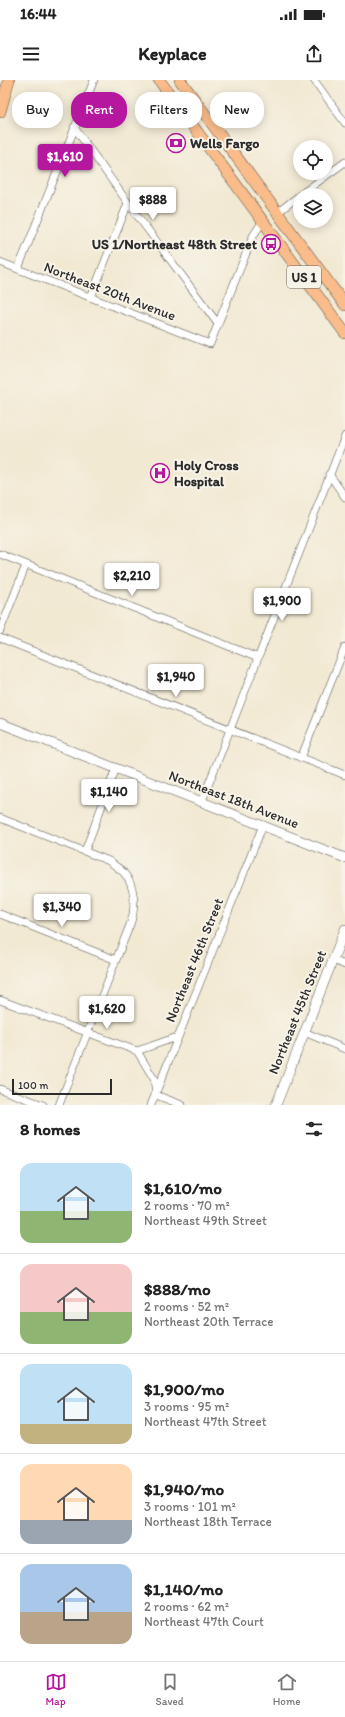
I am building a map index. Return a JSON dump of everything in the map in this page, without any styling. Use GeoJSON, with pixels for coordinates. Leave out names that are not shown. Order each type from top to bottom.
{"type":"FeatureCollection","features":[{"type":"Feature","properties":{"kind":"main road"},"geometry":{"type":"LineString","coordinates":[[0,112],[9,80]]}},
{"type":"Feature","properties":{"kind":"main road","name":"US 1"},"geometry":{"type":"LineString","coordinates":[[159,80],[168,92]]}},
{"type":"Feature","properties":{"kind":"main road","name":"US 1"},"geometry":{"type":"LineString","coordinates":[[180,80],[345,305]]}},
{"type":"Feature","properties":{"kind":"main road","name":"US 1"},"geometry":{"type":"LineString","coordinates":[[196,128],[345,333]]}},
{"type":"Feature","properties":{"kind":"main road"},"geometry":{"type":"LineString","coordinates":[[197,128],[208,133],[218,133]]}},
{"type":"Feature","properties":{"kind":"main road"},"geometry":{"type":"LineString","coordinates":[[245,195],[267,210],[277,213]]}},
{"type":"Feature","properties":{"kind":"main road"},"geometry":{"type":"LineString","coordinates":[[263,221],[272,223],[295,237]]}},
{"type":"Feature","properties":{"kind":"street"},"geometry":{"type":"LineString","coordinates":[[89,92],[94,80]]}},
{"type":"Feature","properties":{"kind":"street"},"geometry":{"type":"LineString","coordinates":[[314,80],[345,123]]}},
{"type":"Feature","properties":{"kind":"street"},"geometry":{"type":"LineString","coordinates":[[18,269],[74,128]]}},
{"type":"Feature","properties":{"kind":"street"},"geometry":{"type":"LineString","coordinates":[[75,128],[218,324]]}},
{"type":"Feature","properties":{"kind":"street"},"geometry":{"type":"LineString","coordinates":[[310,188],[345,162]]}},
{"type":"Feature","properties":{"kind":"street"},"geometry":{"type":"LineString","coordinates":[[277,213],[293,200]]}},
{"type":"Feature","properties":{"kind":"street"},"geometry":{"type":"LineString","coordinates":[[91,297],[128,202]]}},
{"type":"Feature","properties":{"kind":"street"},"geometry":{"type":"LineString","coordinates":[[218,324],[253,236],[263,221]]}},
{"type":"Feature","properties":{"kind":"street","name":"Northeast 20th Avenue"},"geometry":{"type":"LineString","coordinates":[[0,262],[210,344],[218,324]]}},
{"type":"Feature","properties":{"kind":"street"},"geometry":{"type":"LineString","coordinates":[[202,801],[345,436]]}},
{"type":"Feature","properties":{"kind":"street"},"geometry":{"type":"LineString","coordinates":[[329,474],[345,497]]}},
{"type":"Feature","properties":{"kind":"street"},"geometry":{"type":"LineString","coordinates":[[0,554],[258,658]]}},
{"type":"Feature","properties":{"kind":"street"},"geometry":{"type":"LineString","coordinates":[[0,631],[26,565]]}},
{"type":"Feature","properties":{"kind":"street"},"geometry":{"type":"LineString","coordinates":[[0,638],[301,758],[345,774]]}},
{"type":"Feature","properties":{"kind":"street"},"geometry":{"type":"LineString","coordinates":[[301,758],[345,647]]}},
{"type":"Feature","properties":{"kind":"street","name":"Northeast 18th Avenue"},"geometry":{"type":"LineString","coordinates":[[0,723],[345,858]]}},
{"type":"Feature","properties":{"kind":"street"},"geometry":{"type":"LineString","coordinates":[[85,851],[116,768]]}},
{"type":"Feature","properties":{"kind":"street"},"geometry":{"type":"LineString","coordinates":[[0,818],[109,861],[124,872],[131,886],[134,899],[134,912],[59,1105]]}},
{"type":"Feature","properties":{"kind":"street","name":"Northeast 46th Street"},"geometry":{"type":"LineString","coordinates":[[151,1105],[263,825]]}},
{"type":"Feature","properties":{"kind":"street"},"geometry":{"type":"LineString","coordinates":[[0,914],[116,960]]}},
{"type":"Feature","properties":{"kind":"street","name":"Northeast 45th Street"},"geometry":{"type":"LineString","coordinates":[[276,1105],[345,929]]}},
{"type":"Feature","properties":{"kind":"street"},"geometry":{"type":"LineString","coordinates":[[333,960],[345,965]]}},
{"type":"Feature","properties":{"kind":"street"},"geometry":{"type":"LineString","coordinates":[[0,1000],[137,1051],[154,1079],[156,1095],[182,1105]]}},
{"type":"Feature","properties":{"kind":"street"},"geometry":{"type":"LineString","coordinates":[[304,1032],[345,1049]]}},
{"type":"Feature","properties":{"kind":"street"},"geometry":{"type":"LineString","coordinates":[[137,1051],[177,1037]]}},
{"type":"Feature","properties":{"kind":"street"},"geometry":{"type":"LineString","coordinates":[[0,1089],[42,1105]]}},
{"type":"Feature","properties":{"kind":"place","name":"Wells Fargo"},"geometry":{"type":"Point","coordinates":[176,143]}},
{"type":"Feature","properties":{"kind":"place","name":"US 1/Northeast 48th Street"},"geometry":{"type":"Point","coordinates":[271,244]}},
{"type":"Feature","properties":{"kind":"place","name":"Holy Cross Hospital"},"geometry":{"type":"Point","coordinates":[160,473]}}]}
